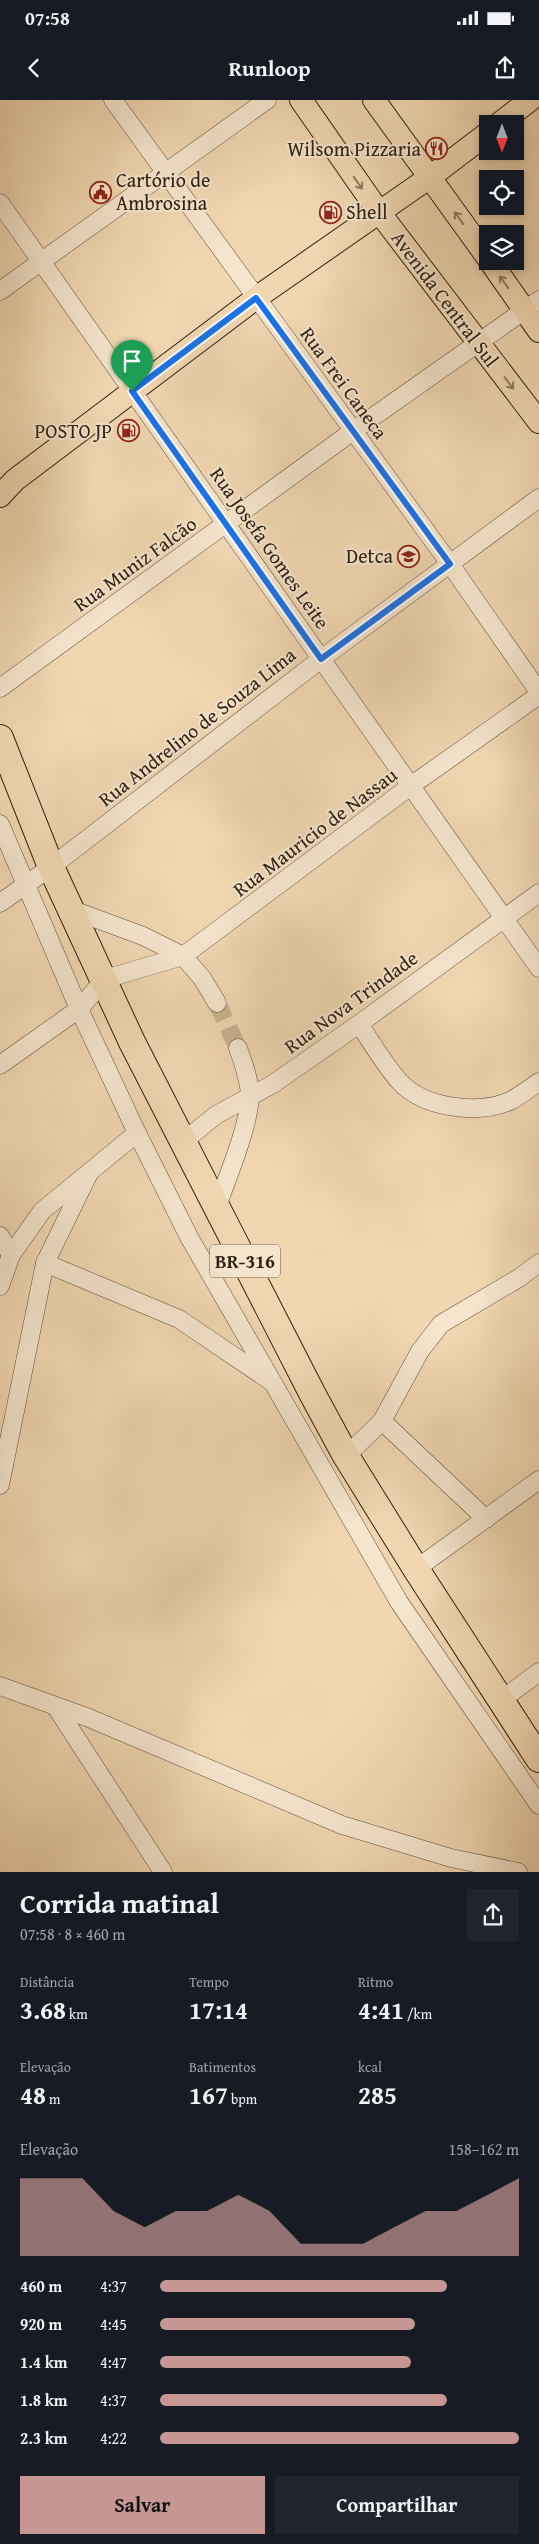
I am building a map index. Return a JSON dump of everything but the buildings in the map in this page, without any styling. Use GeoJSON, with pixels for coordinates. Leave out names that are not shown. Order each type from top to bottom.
{"type":"FeatureCollection","features":[{"type":"Feature","properties":{"kind":"highway","name":"BR-316"},"geometry":{"type":"LineString","coordinates":[[0,738],[51,867],[105,979],[132,1042],[346,1456],[500,1701],[539,1759]]}},
{"type":"Feature","properties":{"kind":"main road","name":"Avenida Central Sul"},"geometry":{"type":"LineString","coordinates":[[301,100],[379,212],[539,422]]}},
{"type":"Feature","properties":{"kind":"main road"},"geometry":{"type":"LineString","coordinates":[[374,100],[479,245]]}},
{"type":"Feature","properties":{"kind":"main road"},"geometry":{"type":"LineString","coordinates":[[511,115],[530,100]]}},
{"type":"Feature","properties":{"kind":"main road"},"geometry":{"type":"LineString","coordinates":[[5,486],[256,298],[430,177],[479,140]]}},
{"type":"Feature","properties":{"kind":"main road"},"geometry":{"type":"LineString","coordinates":[[499,270],[532,305],[539,331]]}},
{"type":"Feature","properties":{"kind":"street","name":"Rua Frei Caneca"},"geometry":{"type":"LineString","coordinates":[[113,100],[450,564],[539,693]]}},
{"type":"Feature","properties":{"kind":"street"},"geometry":{"type":"LineString","coordinates":[[0,290],[42,262],[267,100]]}},
{"type":"Feature","properties":{"kind":"street","name":"Rua Josefa Gomes Leite"},"geometry":{"type":"LineString","coordinates":[[0,203],[412,785],[539,968]]}},
{"type":"Feature","properties":{"kind":"street","name":"Rua Muniz Falcão"},"geometry":{"type":"LineString","coordinates":[[0,688],[353,431],[532,305]]}},
{"type":"Feature","properties":{"kind":"street","name":"Rua Andrelino de Souza Lima"},"geometry":{"type":"LineString","coordinates":[[0,903],[51,867],[321,659],[539,498]]}},
{"type":"Feature","properties":{"kind":"street","name":"Rua Mauricio de Nassau"},"geometry":{"type":"LineString","coordinates":[[105,979],[183,956],[539,693]]}},
{"type":"Feature","properties":{"kind":"street"},"geometry":{"type":"LineString","coordinates":[[0,824],[79,1009],[137,1133],[189,1237],[399,1602],[539,1805]]}},
{"type":"Feature","properties":{"kind":"street","name":"Rua Nova Trindade"},"geometry":{"type":"LineString","coordinates":[[184,1141],[216,1115],[273,1084],[359,1024],[539,893]]}},
{"type":"Feature","properties":{"kind":"street"},"geometry":{"type":"LineString","coordinates":[[70,909],[143,936],[183,956],[202,978],[217,1003]]}},
{"type":"Feature","properties":{"kind":"street"},"geometry":{"type":"LineString","coordinates":[[0,1065],[79,1009],[105,979]]}},
{"type":"Feature","properties":{"kind":"street"},"geometry":{"type":"LineString","coordinates":[[359,1024],[399,1081],[415,1095],[434,1102],[465,1107],[489,1107],[510,1101],[539,1082]]}},
{"type":"Feature","properties":{"kind":"street"},"geometry":{"type":"LineString","coordinates":[[217,1207],[238,1147],[250,1096],[246,1072],[238,1048]]}},
{"type":"Feature","properties":{"kind":"street"},"geometry":{"type":"LineString","coordinates":[[0,1286],[6,1262],[42,1211],[137,1133]]}},
{"type":"Feature","properties":{"kind":"street"},"geometry":{"type":"LineString","coordinates":[[0,1485],[45,1262],[89,1173]]}},
{"type":"Feature","properties":{"kind":"street"},"geometry":{"type":"LineString","coordinates":[[0,1236],[6,1262]]}},
{"type":"Feature","properties":{"kind":"street"},"geometry":{"type":"LineString","coordinates":[[45,1262],[179,1318],[273,1382]]}},
{"type":"Feature","properties":{"kind":"street"},"geometry":{"type":"LineString","coordinates":[[346,1456],[382,1421],[420,1352],[441,1324],[519,1278],[539,1263]]}},
{"type":"Feature","properties":{"kind":"street"},"geometry":{"type":"LineString","coordinates":[[382,1421],[486,1520]]}},
{"type":"Feature","properties":{"kind":"street"},"geometry":{"type":"LineString","coordinates":[[416,1569],[539,1480]]}},
{"type":"Feature","properties":{"kind":"street"},"geometry":{"type":"LineString","coordinates":[[500,1701],[539,1672]]}},
{"type":"Feature","properties":{"kind":"street"},"geometry":{"type":"LineString","coordinates":[[0,1686],[89,1718],[342,1825],[451,1858],[518,1872]]}},
{"type":"Feature","properties":{"kind":"street"},"geometry":{"type":"LineString","coordinates":[[0,1699],[25,1695]]}},
{"type":"Feature","properties":{"kind":"street"},"geometry":{"type":"LineString","coordinates":[[56,1707],[163,1871]]}},
{"type":"Feature","properties":{"kind":"tunnel"},"geometry":{"type":"LineString","coordinates":[[217,1003],[238,1048]]}},
{"type":"Feature","properties":{"kind":"place","name":"Wilsom Pizzaria"},"geometry":{"type":"Point","coordinates":[437,149]}},
{"type":"Feature","properties":{"kind":"place","name":"Cartório de Ambrosina"},"geometry":{"type":"Point","coordinates":[100,192]}},
{"type":"Feature","properties":{"kind":"place","name":"Shell"},"geometry":{"type":"Point","coordinates":[330,212]}},
{"type":"Feature","properties":{"kind":"place","name":"POSTO JP"},"geometry":{"type":"Point","coordinates":[128,431]}},
{"type":"Feature","properties":{"kind":"place","name":"Detca"},"geometry":{"type":"Point","coordinates":[409,556]}},
{"type":"Feature","properties":{"kind":"route"},"geometry":{"type":"LineString","coordinates":[[256,298],[450,564],[321,659],[227,523],[132,391],[256,298]]}}]}
